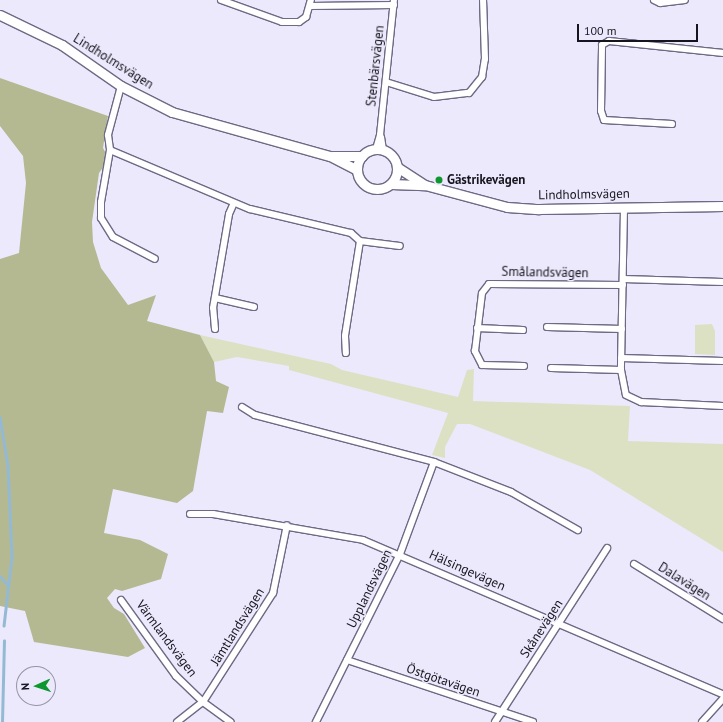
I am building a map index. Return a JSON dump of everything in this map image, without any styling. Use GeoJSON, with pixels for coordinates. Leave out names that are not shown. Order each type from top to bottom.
{"type":"FeatureCollection","features":[{"type":"Feature","properties":{"kind":"main road","name":"Lindholmsvägen"},"geometry":{"type":"LineString","coordinates":[[0,15],[62,45],[121,86],[172,112],[330,156],[357,170],[360,180],[368,187],[378,189],[391,184],[425,185],[507,207],[539,209],[723,206]]}},
{"type":"Feature","properties":{"kind":"main road","name":"Lindholmsvägen"},"geometry":{"type":"LineString","coordinates":[[330,156],[362,156],[380,149],[394,158],[397,167],[425,185]]}},
{"type":"Feature","properties":{"kind":"main road"},"geometry":{"type":"LineString","coordinates":[[357,170],[362,156]]}},
{"type":"Feature","properties":{"kind":"main road"},"geometry":{"type":"LineString","coordinates":[[391,184],[396,176],[397,167]]}},
{"type":"Feature","properties":{"kind":"street"},"geometry":{"type":"LineString","coordinates":[[221,0],[282,22],[299,22],[306,17],[311,3],[394,3]]}},
{"type":"Feature","properties":{"kind":"street"},"geometry":{"type":"LineString","coordinates":[[386,82],[434,97],[469,93],[482,77],[485,59],[483,0]]}},
{"type":"Feature","properties":{"kind":"street"},"geometry":{"type":"LineString","coordinates":[[654,0],[660,3],[684,0]]}},
{"type":"Feature","properties":{"kind":"street","name":"Stenbärsvägen"},"geometry":{"type":"LineString","coordinates":[[380,149],[380,135],[394,3]]}},
{"type":"Feature","properties":{"kind":"street"},"geometry":{"type":"LineString","coordinates":[[672,124],[604,120],[601,112],[602,45],[608,41],[723,53]]}},
{"type":"Feature","properties":{"kind":"street"},"geometry":{"type":"LineString","coordinates":[[121,86],[108,135],[110,150],[101,202],[101,218],[113,236],[155,259]]}},
{"type":"Feature","properties":{"kind":"street"},"geometry":{"type":"LineString","coordinates":[[110,150],[234,203],[351,233],[360,241],[400,246]]}},
{"type":"Feature","properties":{"kind":"street"},"geometry":{"type":"LineString","coordinates":[[215,329],[215,298],[229,214],[234,203]]}},
{"type":"Feature","properties":{"kind":"street"},"geometry":{"type":"LineString","coordinates":[[624,208],[621,370],[626,395],[641,402],[723,406]]}},
{"type":"Feature","properties":{"kind":"street"},"geometry":{"type":"LineString","coordinates":[[346,353],[345,336],[360,241]]}},
{"type":"Feature","properties":{"kind":"street"},"geometry":{"type":"LineString","coordinates":[[623,282],[723,282]]}},
{"type":"Feature","properties":{"kind":"street","name":"Smålandsvägen"},"geometry":{"type":"LineString","coordinates":[[524,366],[482,365],[475,351],[482,293],[489,284],[623,282]]}},
{"type":"Feature","properties":{"kind":"street"},"geometry":{"type":"LineString","coordinates":[[215,298],[254,307]]}},
{"type":"Feature","properties":{"kind":"street"},"geometry":{"type":"LineString","coordinates":[[547,327],[622,329]]}},
{"type":"Feature","properties":{"kind":"street"},"geometry":{"type":"LineString","coordinates":[[477,328],[523,330]]}},
{"type":"Feature","properties":{"kind":"street"},"geometry":{"type":"LineString","coordinates":[[621,358],[723,361]]}},
{"type":"Feature","properties":{"kind":"street"},"geometry":{"type":"LineString","coordinates":[[551,368],[621,370]]}},
{"type":"Feature","properties":{"kind":"street"},"geometry":{"type":"LineString","coordinates":[[242,407],[255,415],[434,462],[511,492],[578,530]]}},
{"type":"Feature","properties":{"kind":"street","name":"Upplandsvägen"},"geometry":{"type":"LineString","coordinates":[[316,722],[400,554],[434,462]]}},
{"type":"Feature","properties":{"kind":"street","name":"Hälsingevägen"},"geometry":{"type":"LineString","coordinates":[[190,514],[213,514],[287,525],[363,540],[400,554],[723,694]]}},
{"type":"Feature","properties":{"kind":"street","name":"Jämtlandsvägen"},"geometry":{"type":"LineString","coordinates":[[177,722],[203,702],[273,593],[287,525]]}},
{"type":"Feature","properties":{"kind":"street","name":"Skånevägen"},"geometry":{"type":"LineString","coordinates":[[495,722],[607,548]]}},
{"type":"Feature","properties":{"kind":"street","name":"Dalavägen"},"geometry":{"type":"LineString","coordinates":[[634,564],[723,619]]}},
{"type":"Feature","properties":{"kind":"street","name":"Värmlandsvägen"},"geometry":{"type":"LineString","coordinates":[[120,600],[176,676],[203,702],[231,722]]}},
{"type":"Feature","properties":{"kind":"street","name":"Östgötavägen"},"geometry":{"type":"LineString","coordinates":[[347,660],[533,722]]}},
{"type":"Feature","properties":{"kind":"street"},"geometry":{"type":"LineString","coordinates":[[702,722],[723,699]]}},
{"type":"Feature","properties":{"kind":"green space"},"geometry":{"type":"Polygon","coordinates":[[[0,78],[108,116],[103,148],[109,159],[99,173],[92,222],[93,242],[101,268],[128,305],[156,295],[147,321],[200,335],[214,362],[216,381],[229,387],[223,413],[207,411],[193,491],[177,503],[113,489],[104,533],[140,540],[168,554],[161,579],[122,591],[115,589],[107,598],[114,608],[124,614],[145,648],[128,657],[34,642],[25,611],[0,606],[0,259],[19,253],[26,183],[23,156],[0,126],[0,78]]]}},
{"type":"Feature","properties":{"kind":"green space"},"geometry":{"type":"Polygon","coordinates":[[[712,324],[715,331],[715,355],[695,354],[695,325],[712,324]]]}},
{"type":"Feature","properties":{"kind":"green space"},"geometry":{"type":"Polygon","coordinates":[[[200,335],[331,364],[342,370],[458,397],[467,370],[474,369],[473,401],[630,406],[628,441],[723,444],[723,552],[590,470],[470,424],[457,424],[445,447],[445,458],[432,455],[448,413],[289,370],[289,366],[237,357],[214,362],[200,335]]]}},
{"type":"Feature","properties":{"kind":"waterway"},"geometry":{"type":"LineString","coordinates":[[0,417],[8,466],[12,557],[4,626]]}},
{"type":"Feature","properties":{"kind":"waterway"},"geometry":{"type":"LineString","coordinates":[[0,576],[9,586]]}},
{"type":"Feature","properties":{"kind":"waterway"},"geometry":{"type":"LineString","coordinates":[[2,722],[4,641]]}},
{"type":"Feature","properties":{"kind":"place","name":"Gästrikevägen"},"geometry":{"type":"Point","coordinates":[439,180]}}]}
